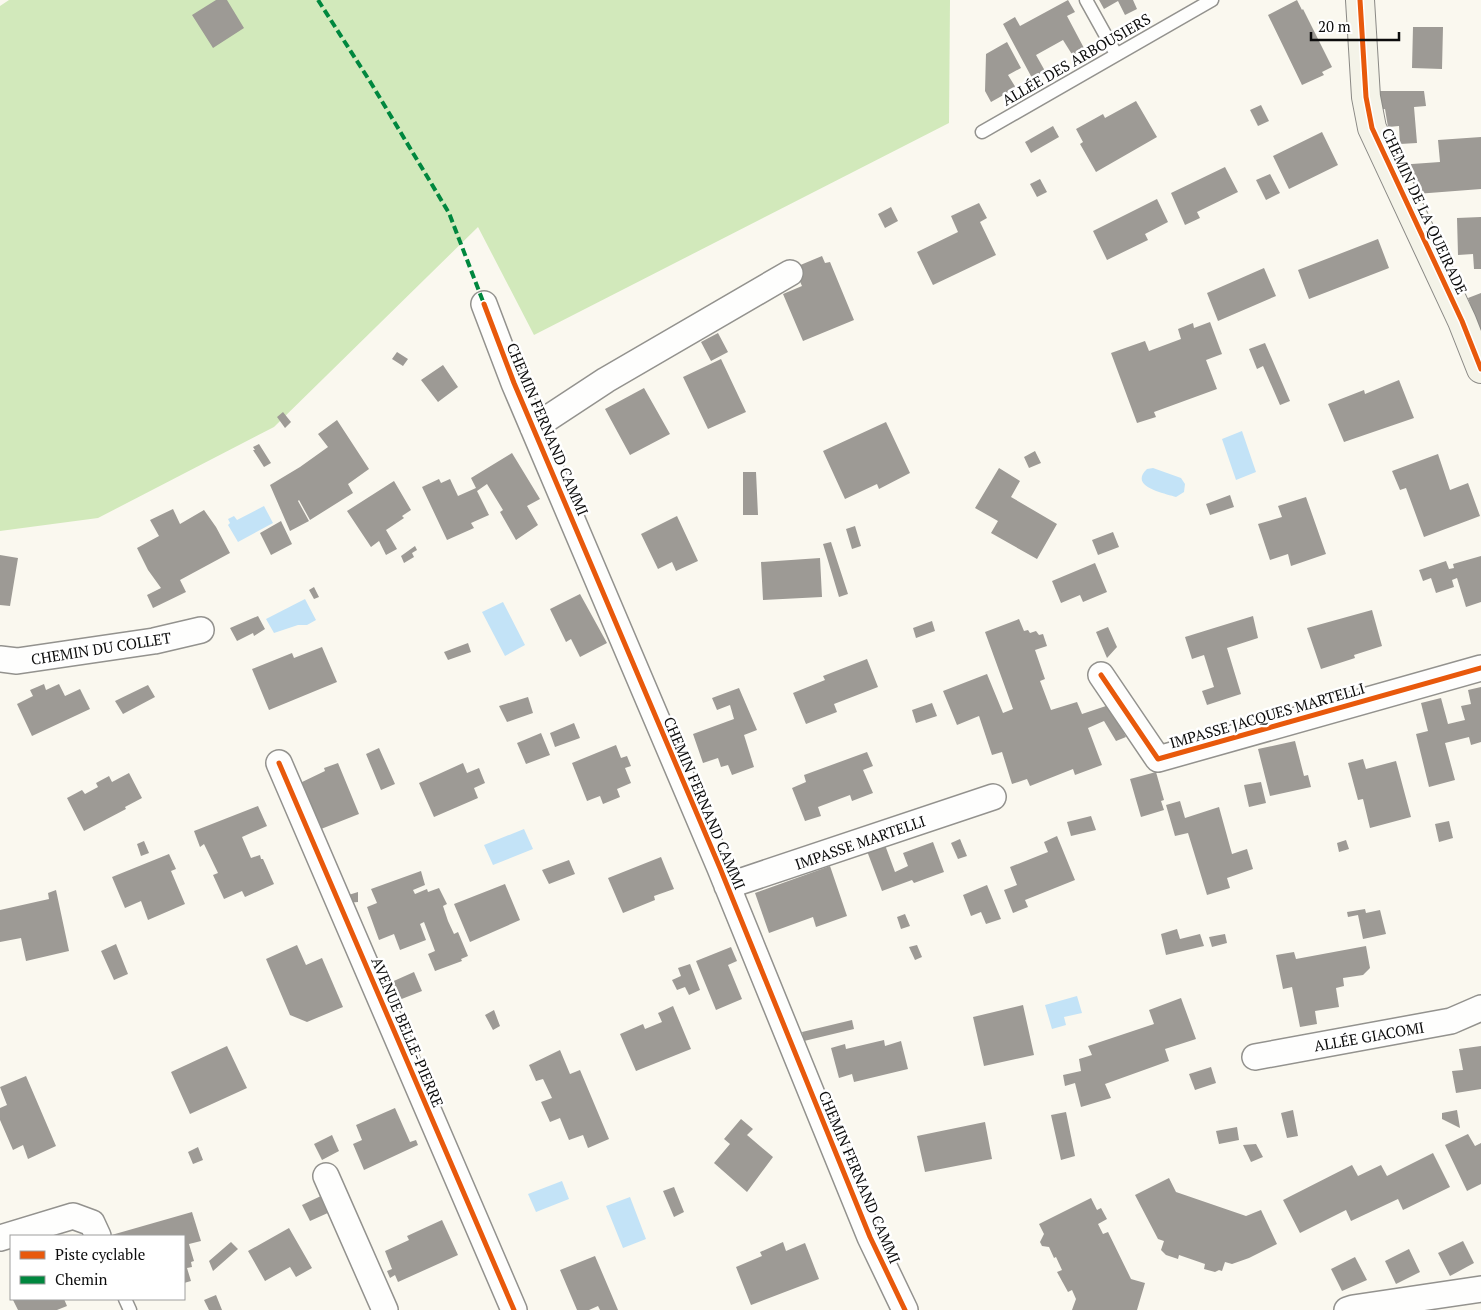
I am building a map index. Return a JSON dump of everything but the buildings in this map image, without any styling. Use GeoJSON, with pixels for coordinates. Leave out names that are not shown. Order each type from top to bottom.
{"type":"FeatureCollection","features":[{"type":"Feature","properties":{"kind":"street","name":"CHEMIN DE LA QUEIRADE"},"geometry":{"type":"LineString","coordinates":[[1360,0],[1366,97],[1372,128],[1462,321],[1481,369]]}},
{"type":"Feature","properties":{"kind":"street"},"geometry":{"type":"LineString","coordinates":[[533,428],[606,380],[790,273]]}},
{"type":"Feature","properties":{"kind":"street","name":"CHEMIN FERNAND CAMMI"},"geometry":{"type":"LineString","coordinates":[[484,304],[514,383],[727,886],[870,1237],[906,1310]]}},
{"type":"Feature","properties":{"kind":"street","name":"CHEMIN DU COLLET"},"geometry":{"type":"LineString","coordinates":[[0,659],[27,660],[154,641],[201,630]]}},
{"type":"Feature","properties":{"kind":"street","name":"IMPASSE JACQUES MARTELLI"},"geometry":{"type":"LineString","coordinates":[[1101,675],[1158,759],[1481,668]]}},
{"type":"Feature","properties":{"kind":"street","name":"AVENUE BELLE-PIERRE"},"geometry":{"type":"LineString","coordinates":[[279,763],[514,1310]]}},
{"type":"Feature","properties":{"kind":"street","name":"IMPASSE MARTELLI"},"geometry":{"type":"LineString","coordinates":[[727,886],[993,797]]}},
{"type":"Feature","properties":{"kind":"street","name":"ALLÉE GIACOMI"},"geometry":{"type":"LineString","coordinates":[[1255,1057],[1451,1021],[1481,1008]]}},
{"type":"Feature","properties":{"kind":"street"},"geometry":{"type":"LineString","coordinates":[[326,1176],[385,1310]]}},
{"type":"Feature","properties":{"kind":"street"},"geometry":{"type":"LineString","coordinates":[[0,1238],[73,1216],[92,1223],[98,1235]]}},
{"type":"Feature","properties":{"kind":"street"},"geometry":{"type":"LineString","coordinates":[[1347,1310],[1481,1289]]}},
{"type":"Feature","properties":{"kind":"lane"},"geometry":{"type":"LineString","coordinates":[[1086,0],[1116,54]]}},
{"type":"Feature","properties":{"kind":"lane","name":"ALLÉE DES ARBOUSIERS"},"geometry":{"type":"LineString","coordinates":[[982,132],[1212,0]]}},
{"type":"Feature","properties":{"kind":"green space"},"geometry":{"type":"Polygon","coordinates":[[[9,0],[950,0],[949,123],[534,335],[478,227],[274,427],[98,518],[0,531],[0,6],[9,0]]]}},
{"type":"Feature","properties":{"kind":"water"},"geometry":{"type":"Polygon","coordinates":[[[1242,431],[1256,472],[1236,480],[1222,439],[1242,431]]]}},
{"type":"Feature","properties":{"kind":"water"},"geometry":{"type":"Polygon","coordinates":[[[1153,468],[1181,478],[1185,484],[1184,492],[1176,497],[1145,485],[1142,475],[1147,469],[1153,468]]]}},
{"type":"Feature","properties":{"kind":"water"},"geometry":{"type":"Polygon","coordinates":[[[264,506],[273,523],[238,542],[228,525],[230,523],[228,519],[234,516],[237,520],[264,506]]]}},
{"type":"Feature","properties":{"kind":"water"},"geometry":{"type":"Polygon","coordinates":[[[305,599],[316,620],[307,625],[298,625],[274,633],[266,619],[305,599]]]}},
{"type":"Feature","properties":{"kind":"water"},"geometry":{"type":"Polygon","coordinates":[[[503,602],[525,645],[505,656],[482,612],[503,602]]]}},
{"type":"Feature","properties":{"kind":"water"},"geometry":{"type":"Polygon","coordinates":[[[524,829],[533,849],[493,865],[484,845],[524,829]]]}},
{"type":"Feature","properties":{"kind":"water"},"geometry":{"type":"Polygon","coordinates":[[[1077,996],[1082,1013],[1064,1017],[1066,1025],[1052,1029],[1045,1005],[1077,996]]]}},
{"type":"Feature","properties":{"kind":"water"},"geometry":{"type":"Polygon","coordinates":[[[562,1181],[569,1199],[536,1212],[528,1194],[562,1181]]]}},
{"type":"Feature","properties":{"kind":"water"},"geometry":{"type":"Polygon","coordinates":[[[630,1197],[646,1239],[623,1248],[606,1206],[630,1197]]]}},
{"type":"Feature","properties":{"kind":"marked path"},"geometry":{"type":"LineString","coordinates":[[318,0],[371,83],[449,213],[484,304]]}},
{"type":"Feature","properties":{"kind":"cycle path"},"geometry":{"type":"LineString","coordinates":[[1360,0],[1366,97],[1372,128],[1462,321],[1481,369]]}},
{"type":"Feature","properties":{"kind":"cycle path"},"geometry":{"type":"LineString","coordinates":[[484,304],[514,383],[720,868],[870,1237],[905,1310]]}},
{"type":"Feature","properties":{"kind":"cycle path"},"geometry":{"type":"LineString","coordinates":[[1101,675],[1158,759],[1481,668]]}},
{"type":"Feature","properties":{"kind":"cycle path"},"geometry":{"type":"LineString","coordinates":[[279,763],[514,1310]]}}]}
